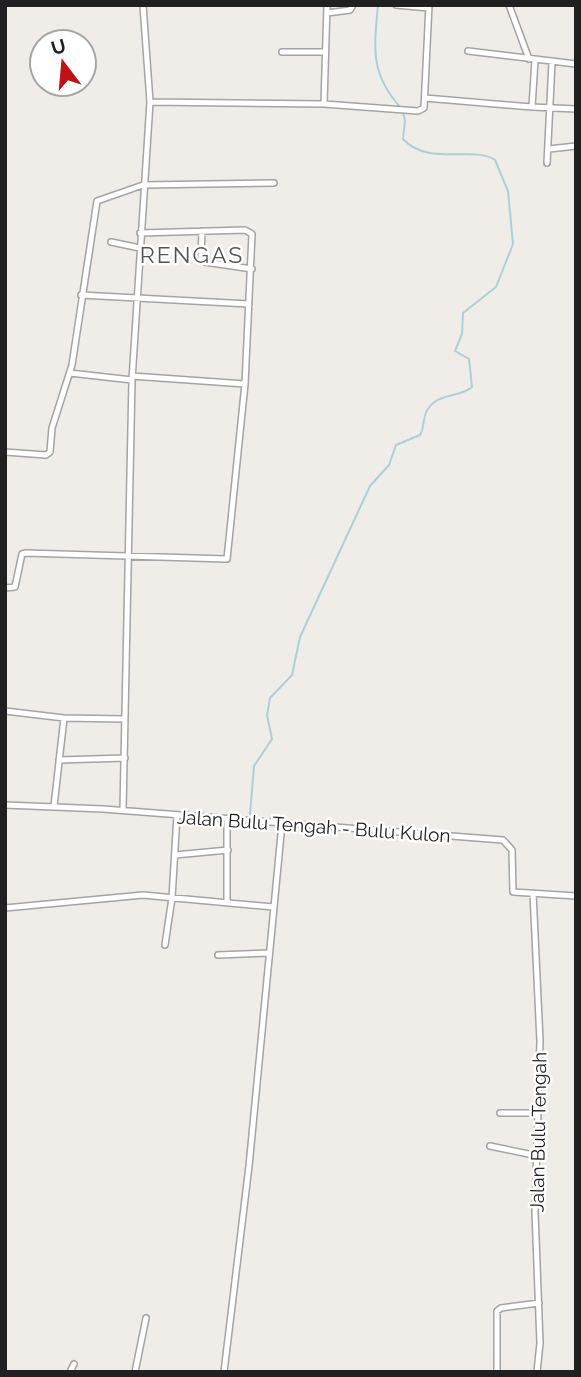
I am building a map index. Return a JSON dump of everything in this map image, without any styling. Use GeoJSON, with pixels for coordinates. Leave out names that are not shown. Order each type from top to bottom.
{"type":"FeatureCollection","features":[{"type":"Feature","properties":{"kind":"street"},"geometry":{"type":"LineString","coordinates":[[123,810],[132,378],[150,103],[143,5]]}},
{"type":"Feature","properties":{"kind":"street"},"geometry":{"type":"LineString","coordinates":[[324,104],[327,5]]}},
{"type":"Feature","properties":{"kind":"street"},"geometry":{"type":"LineString","coordinates":[[327,13],[350,9],[353,5]]}},
{"type":"Feature","properties":{"kind":"street"},"geometry":{"type":"LineString","coordinates":[[150,103],[324,104],[404,110],[424,108],[429,7],[396,5]]}},
{"type":"Feature","properties":{"kind":"street"},"geometry":{"type":"LineString","coordinates":[[509,5],[532,60],[531,107]]}},
{"type":"Feature","properties":{"kind":"street"},"geometry":{"type":"LineString","coordinates":[[468,51],[576,64]]}},
{"type":"Feature","properties":{"kind":"street"},"geometry":{"type":"LineString","coordinates":[[282,52],[325,52]]}},
{"type":"Feature","properties":{"kind":"street"},"geometry":{"type":"LineString","coordinates":[[547,163],[552,62]]}},
{"type":"Feature","properties":{"kind":"street"},"geometry":{"type":"LineString","coordinates":[[425,98],[576,109]]}},
{"type":"Feature","properties":{"kind":"street"},"geometry":{"type":"LineString","coordinates":[[549,149],[576,146]]}},
{"type":"Feature","properties":{"kind":"street"},"geometry":{"type":"LineString","coordinates":[[5,452],[49,454],[53,426],[70,373],[95,203],[143,185],[274,183]]}},
{"type":"Feature","properties":{"kind":"street"},"geometry":{"type":"LineString","coordinates":[[202,231],[201,256],[205,262],[252,270]]}},
{"type":"Feature","properties":{"kind":"street"},"geometry":{"type":"LineString","coordinates":[[5,588],[15,587],[24,553],[227,559],[245,384],[253,237],[249,231],[141,233]]}},
{"type":"Feature","properties":{"kind":"street"},"geometry":{"type":"LineString","coordinates":[[111,243],[140,248]]}},
{"type":"Feature","properties":{"kind":"street"},"geometry":{"type":"LineString","coordinates":[[81,295],[249,304]]}},
{"type":"Feature","properties":{"kind":"street"},"geometry":{"type":"LineString","coordinates":[[70,373],[245,384]]}},
{"type":"Feature","properties":{"kind":"street"},"geometry":{"type":"LineString","coordinates":[[5,711],[64,718],[124,719]]}},
{"type":"Feature","properties":{"kind":"street"},"geometry":{"type":"LineString","coordinates":[[54,806],[64,718]]}},
{"type":"Feature","properties":{"kind":"street"},"geometry":{"type":"LineString","coordinates":[[59,760],[125,758]]}},
{"type":"Feature","properties":{"kind":"street","name":"Jalan Bulu Tengah - Bulu Kulon"},"geometry":{"type":"LineString","coordinates":[[5,805],[123,810],[503,840],[512,850],[512,890],[520,894],[533,893]]}},
{"type":"Feature","properties":{"kind":"street"},"geometry":{"type":"LineString","coordinates":[[165,945],[172,898],[177,815]]}},
{"type":"Feature","properties":{"kind":"street"},"geometry":{"type":"LineString","coordinates":[[227,819],[228,901]]}},
{"type":"Feature","properties":{"kind":"street"},"geometry":{"type":"LineString","coordinates":[[224,1372],[249,1166],[282,824]]}},
{"type":"Feature","properties":{"kind":"street"},"geometry":{"type":"LineString","coordinates":[[175,855],[228,850]]}},
{"type":"Feature","properties":{"kind":"street"},"geometry":{"type":"LineString","coordinates":[[533,893],[576,895]]}},
{"type":"Feature","properties":{"kind":"street","name":"Jalan Bulu Tengah"},"geometry":{"type":"LineString","coordinates":[[533,893],[540,1041],[535,1212],[539,1303],[537,1372]]}},
{"type":"Feature","properties":{"kind":"street"},"geometry":{"type":"LineString","coordinates":[[5,908],[143,895],[273,907]]}},
{"type":"Feature","properties":{"kind":"street"},"geometry":{"type":"LineString","coordinates":[[218,955],[269,953]]}},
{"type":"Feature","properties":{"kind":"street"},"geometry":{"type":"LineString","coordinates":[[500,1113],[538,1113]]}},
{"type":"Feature","properties":{"kind":"street"},"geometry":{"type":"LineString","coordinates":[[490,1146],[538,1156]]}},
{"type":"Feature","properties":{"kind":"street"},"geometry":{"type":"LineString","coordinates":[[497,1372],[497,1311],[501,1308],[539,1303]]}},
{"type":"Feature","properties":{"kind":"street"},"geometry":{"type":"LineString","coordinates":[[135,1372],[146,1318]]}},
{"type":"Feature","properties":{"kind":"street"},"geometry":{"type":"LineString","coordinates":[[70,1372],[74,1364]]}},
{"type":"Feature","properties":{"kind":"waterway"},"geometry":{"type":"LineString","coordinates":[[378,5],[376,60],[383,83],[400,107]]}},
{"type":"Feature","properties":{"kind":"waterway"},"geometry":{"type":"LineString","coordinates":[[250,814],[254,766],[272,739],[267,715],[270,698],[292,675],[300,637],[370,486],[389,465],[396,445],[420,435],[426,412],[438,400],[472,387],[469,359],[455,351],[462,334],[463,313],[496,287],[513,244],[508,191],[495,160],[475,154],[425,152],[414,147],[403,139],[403,112]]}},
{"type":"Feature","properties":{"kind":"district","name":"RENGAS"},"geometry":{"type":"Point","coordinates":[192,254]}}]}
